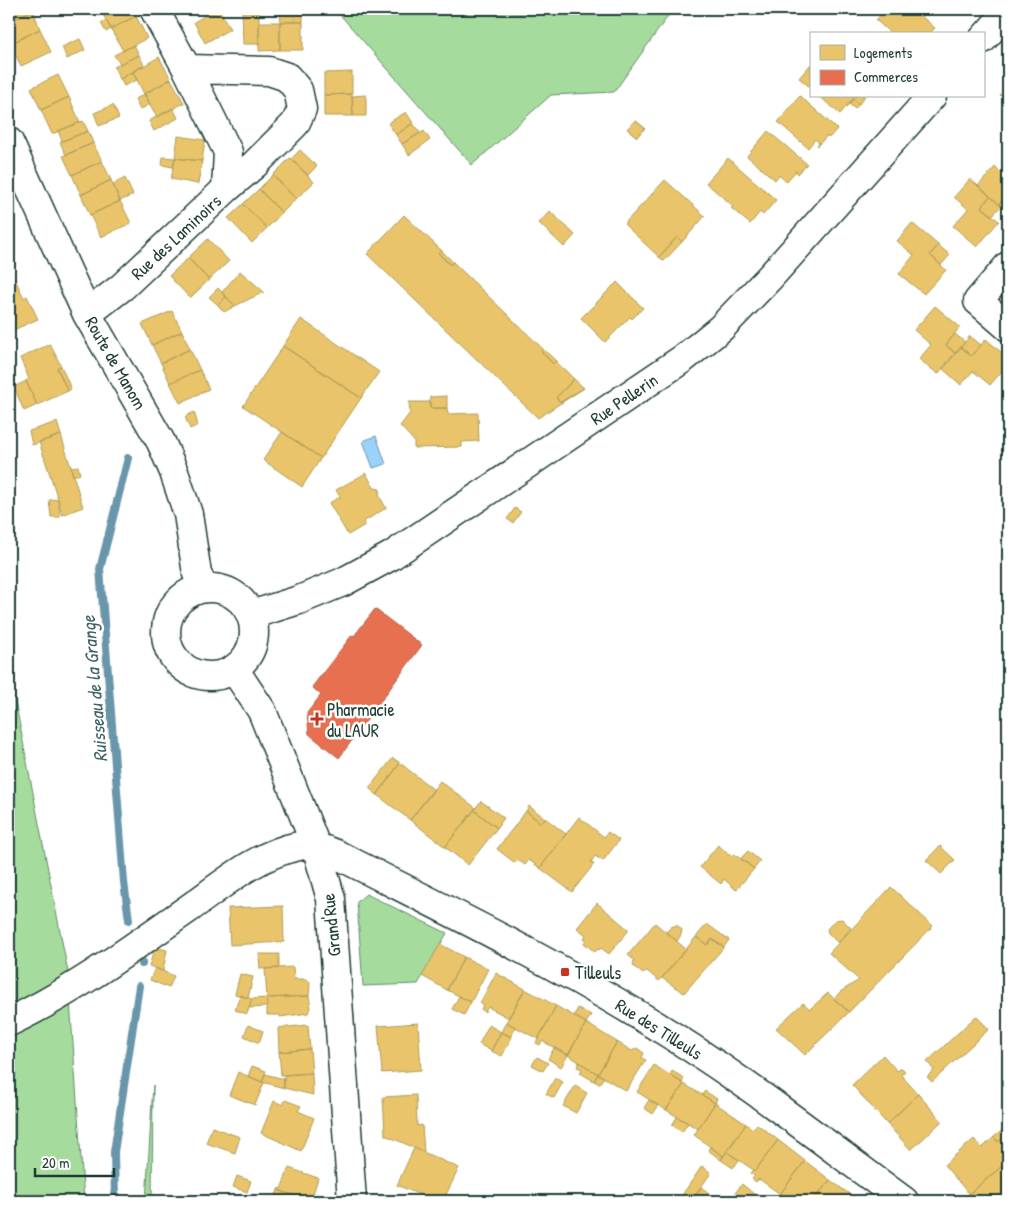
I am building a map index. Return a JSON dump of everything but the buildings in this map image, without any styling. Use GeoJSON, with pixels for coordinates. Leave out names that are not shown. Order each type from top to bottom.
{"type":"FeatureCollection","features":[{"type":"Feature","properties":{"kind":"street","name":"Rue des Laminoirs"},"geometry":{"type":"LineString","coordinates":[[87,314],[122,288],[226,189],[228,152],[187,69],[154,9]]}},
{"type":"Feature","properties":{"kind":"street"},"geometry":{"type":"LineString","coordinates":[[984,38],[1008,11]]}},
{"type":"Feature","properties":{"kind":"street"},"geometry":{"type":"LineString","coordinates":[[187,69],[269,71],[288,77],[298,90],[302,109],[296,124],[226,189]]}},
{"type":"Feature","properties":{"kind":"street","name":"Rue Pellerin"},"geometry":{"type":"LineString","coordinates":[[251,615],[299,600],[342,582],[391,556],[684,358],[721,328],[771,276],[930,98]]}},
{"type":"Feature","properties":{"kind":"street","name":"Route de Manom"},"geometry":{"type":"LineString","coordinates":[[9,142],[87,314],[164,449],[188,514],[197,574],[204,588]]}},
{"type":"Feature","properties":{"kind":"street"},"geometry":{"type":"LineString","coordinates":[[1008,266],[978,301],[1008,327]]}},
{"type":"Feature","properties":{"kind":"street"},"geometry":{"type":"LineString","coordinates":[[204,588],[218,589],[232,594],[244,603],[251,615],[254,630],[252,645],[245,658],[234,669],[222,675],[208,676],[194,673],[181,665],[172,654],[167,641],[167,626],[171,613],[179,601],[191,593],[204,588]]}},
{"type":"Feature","properties":{"kind":"street","name":"Grand'Rue"},"geometry":{"type":"LineString","coordinates":[[234,669],[262,711],[316,846],[331,898],[352,1201]]}},
{"type":"Feature","properties":{"kind":"street"},"geometry":{"type":"LineString","coordinates":[[9,1022],[40,1007],[92,975],[254,863],[301,845],[316,846]]}},
{"type":"Feature","properties":{"kind":"street","name":"Rue des Tilleuls"},"geometry":{"type":"LineString","coordinates":[[316,846],[336,854],[520,949],[645,1019],[721,1067],[904,1201]]}},
{"type":"Feature","properties":{"kind":"green space"},"geometry":{"type":"Polygon","coordinates":[[[335,9],[673,9],[614,92],[551,95],[472,165],[335,9]]]}},
{"type":"Feature","properties":{"kind":"green space"},"geometry":{"type":"Polygon","coordinates":[[[9,670],[68,972],[84,1201],[9,1201],[9,670]]]}},
{"type":"Feature","properties":{"kind":"green space"},"geometry":{"type":"Polygon","coordinates":[[[366,894],[447,933],[418,984],[363,986],[357,902],[366,894]]]}},
{"type":"Feature","properties":{"kind":"green space"},"geometry":{"type":"Polygon","coordinates":[[[153,1085],[152,1201],[146,1201],[153,1085]]]}},
{"type":"Feature","properties":{"kind":"water"},"geometry":{"type":"Polygon","coordinates":[[[376,436],[386,464],[373,468],[363,441],[376,436]]]}},
{"type":"Feature","properties":{"kind":"waterway","name":"Ruisseau de la Grange"},"geometry":{"type":"LineString","coordinates":[[128,458],[100,569],[124,882],[129,920]]}},
{"type":"Feature","properties":{"kind":"waterway","name":"Ruisseau de la Grange"},"geometry":{"type":"LineString","coordinates":[[140,948],[142,964]]}},
{"type":"Feature","properties":{"kind":"waterway","name":"Ruisseau de la Grange"},"geometry":{"type":"LineString","coordinates":[[115,1201],[114,1152],[139,986]]}},
{"type":"Feature","properties":{"kind":"place","name":"Pharmacie du LAUR"},"geometry":{"type":"Point","coordinates":[317,719]}},
{"type":"Feature","properties":{"kind":"place","name":"Tilleuls"},"geometry":{"type":"Point","coordinates":[565,972]}}]}
